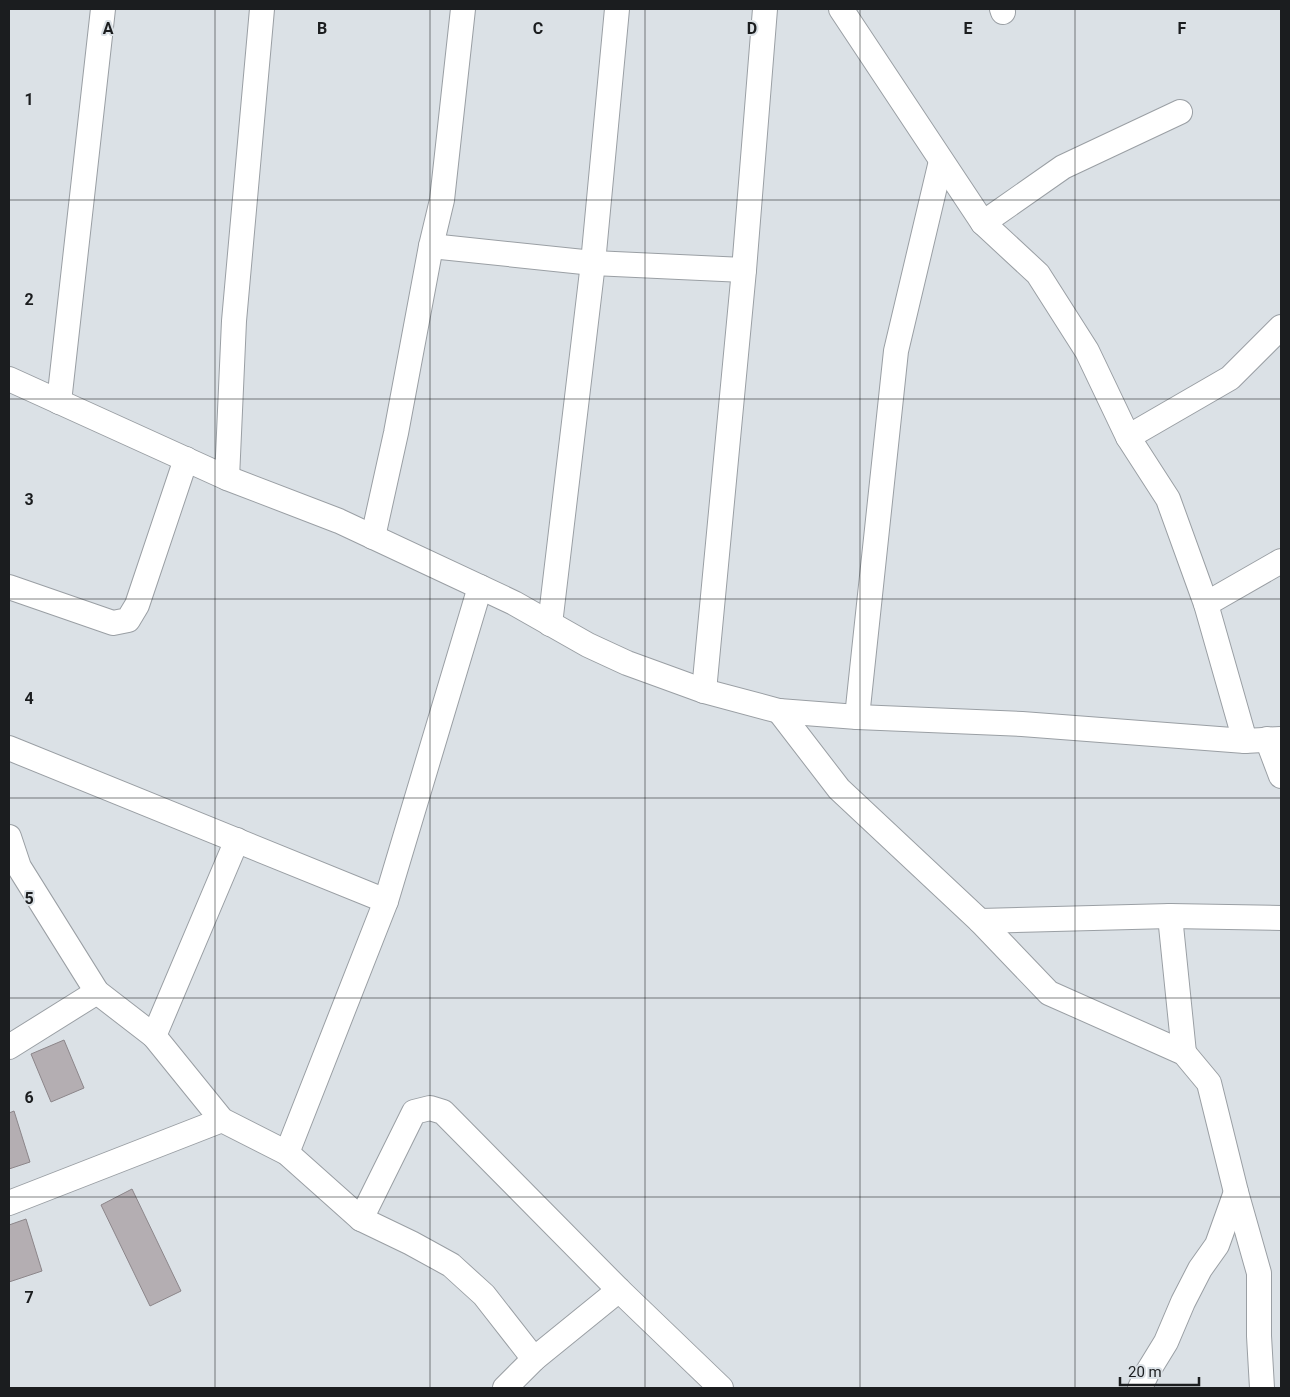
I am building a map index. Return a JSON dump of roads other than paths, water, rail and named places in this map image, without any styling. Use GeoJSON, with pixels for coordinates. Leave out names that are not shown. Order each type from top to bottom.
{"type":"FeatureCollection","features":[{"type":"Feature","properties":{"kind":"street"},"geometry":{"type":"LineString","coordinates":[[59,402],[104,9]]}},
{"type":"Feature","properties":{"kind":"street"},"geometry":{"type":"LineString","coordinates":[[227,478],[234,321],[262,9]]}},
{"type":"Feature","properties":{"kind":"street"},"geometry":{"type":"LineString","coordinates":[[373,537],[396,433],[431,246],[442,200],[463,9]]}},
{"type":"Feature","properties":{"kind":"street"},"geometry":{"type":"LineString","coordinates":[[550,624],[593,263],[617,9]]}},
{"type":"Feature","properties":{"kind":"street"},"geometry":{"type":"LineString","coordinates":[[704,690],[744,270],[765,9]]}},
{"type":"Feature","properties":{"kind":"street"},"geometry":{"type":"LineString","coordinates":[[841,9],[983,223],[1038,274],[1087,351],[1128,437],[1168,499],[1206,604],[1281,776]]}},
{"type":"Feature","properties":{"kind":"street"},"geometry":{"type":"LineString","coordinates":[[983,223],[1063,167],[1180,112]]}},
{"type":"Feature","properties":{"kind":"street"},"geometry":{"type":"LineString","coordinates":[[857,717],[896,351],[941,161]]}},
{"type":"Feature","properties":{"kind":"street"},"geometry":{"type":"LineString","coordinates":[[431,246],[593,263],[744,270]]}},
{"type":"Feature","properties":{"kind":"street"},"geometry":{"type":"LineString","coordinates":[[1128,437],[1230,378],[1281,327]]}},
{"type":"Feature","properties":{"kind":"street"},"geometry":{"type":"LineString","coordinates":[[9,379],[227,478],[339,521],[514,603],[588,645],[627,662],[704,690],[779,712],[1022,724],[1264,740]]}},
{"type":"Feature","properties":{"kind":"street"},"geometry":{"type":"LineString","coordinates":[[9,587],[113,623],[128,620],[137,605],[186,459]]}},
{"type":"Feature","properties":{"kind":"street"},"geometry":{"type":"LineString","coordinates":[[1206,604],[1281,560]]}},
{"type":"Feature","properties":{"kind":"street"},"geometry":{"type":"LineString","coordinates":[[287,1153],[386,901],[480,587]]}},
{"type":"Feature","properties":{"kind":"street"},"geometry":{"type":"LineString","coordinates":[[779,712],[839,788],[980,921],[1049,993],[1184,1053],[1209,1084],[1236,1192],[1259,1273],[1259,1336],[1262,1388]]}},
{"type":"Feature","properties":{"kind":"street"},"geometry":{"type":"LineString","coordinates":[[9,748],[386,901]]}},
{"type":"Feature","properties":{"kind":"street"},"geometry":{"type":"LineString","coordinates":[[9,837],[14,869],[97,992],[154,1036],[222,1120],[287,1153],[361,1219],[451,1265],[484,1295],[534,1359]]}},
{"type":"Feature","properties":{"kind":"street"},"geometry":{"type":"LineString","coordinates":[[154,1036],[237,840]]}},
{"type":"Feature","properties":{"kind":"street"},"geometry":{"type":"LineString","coordinates":[[980,921],[1170,916],[1281,918]]}},
{"type":"Feature","properties":{"kind":"street"},"geometry":{"type":"LineString","coordinates":[[1170,916],[1184,1053]]}},
{"type":"Feature","properties":{"kind":"street"},"geometry":{"type":"LineString","coordinates":[[9,1047],[97,992]]}},
{"type":"Feature","properties":{"kind":"street"},"geometry":{"type":"LineString","coordinates":[[361,1219],[414,1112],[430,1108],[443,1112],[619,1290],[721,1388]]}},
{"type":"Feature","properties":{"kind":"street"},"geometry":{"type":"LineString","coordinates":[[9,1203],[222,1120]]}},
{"type":"Feature","properties":{"kind":"street"},"geometry":{"type":"LineString","coordinates":[[1140,1388],[1166,1342],[1200,1269],[1217,1245],[1236,1192]]}},
{"type":"Feature","properties":{"kind":"street"},"geometry":{"type":"LineString","coordinates":[[505,1388],[534,1359],[619,1290]]}}]}
